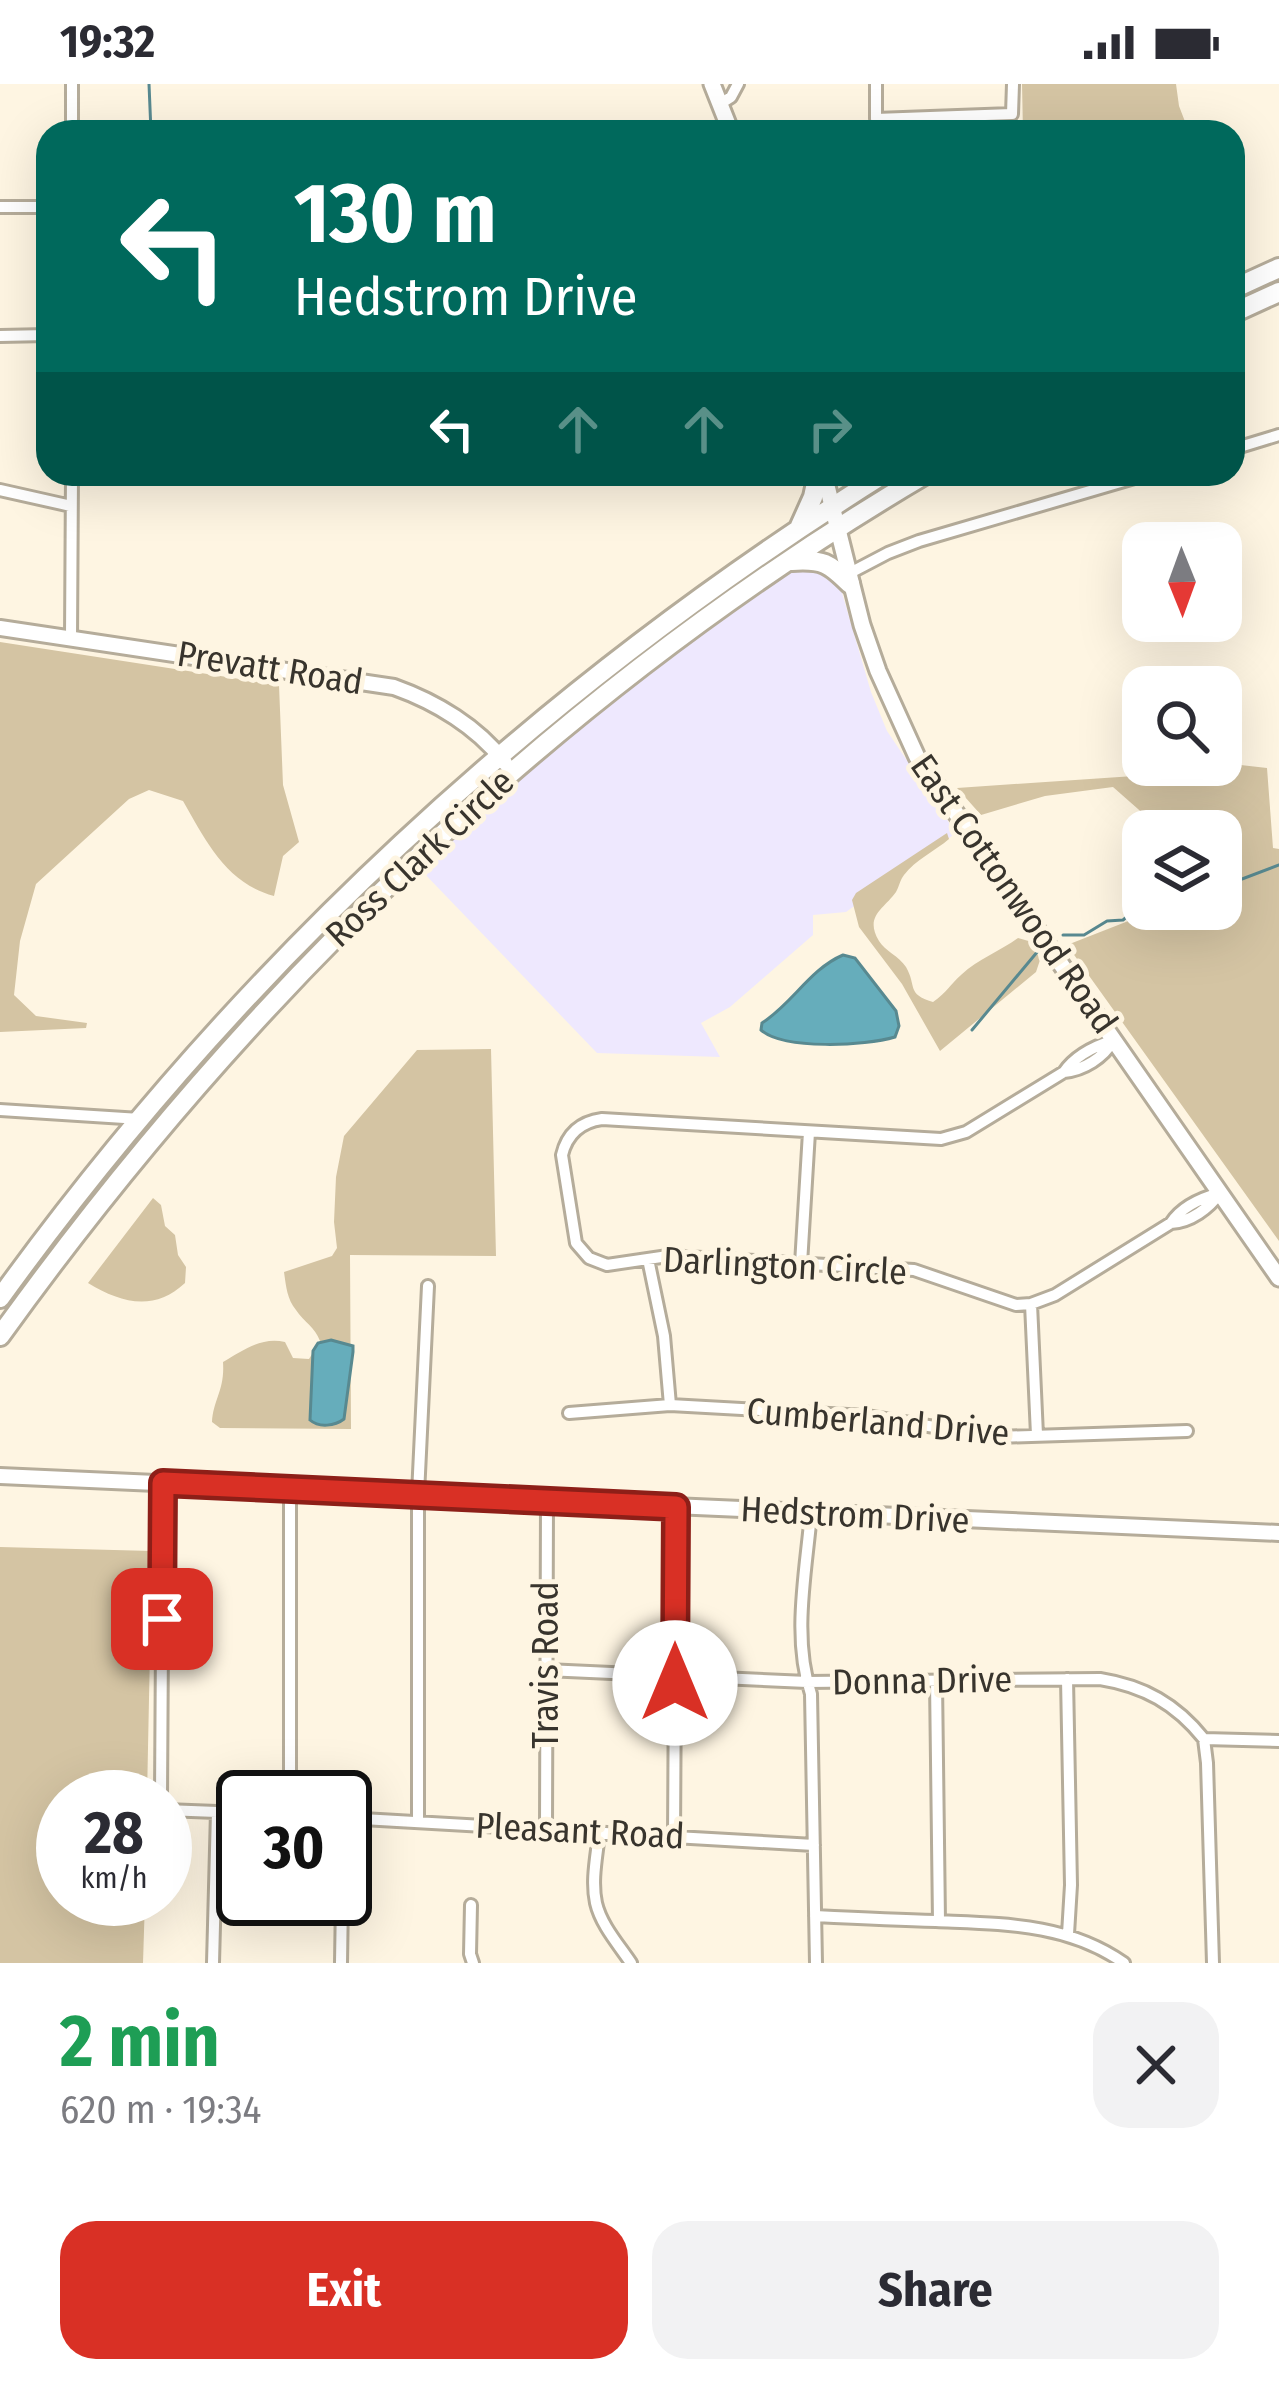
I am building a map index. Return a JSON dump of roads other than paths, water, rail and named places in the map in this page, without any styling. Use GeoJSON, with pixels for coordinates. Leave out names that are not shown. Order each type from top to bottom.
{"type":"FeatureCollection","features":[{"type":"Feature","properties":{"kind":"highway"},"geometry":{"type":"LineString","coordinates":[[1245,284],[1279,268]]}},
{"type":"Feature","properties":{"kind":"highway"},"geometry":{"type":"LineString","coordinates":[[1245,308],[1279,297]]}},
{"type":"Feature","properties":{"kind":"highway"},"geometry":{"type":"LineString","coordinates":[[799,529],[817,486]]}},
{"type":"Feature","properties":{"kind":"highway","name":"Ross Clark Circle"},"geometry":{"type":"LineString","coordinates":[[0,1298],[139,1118],[218,1027],[416,828],[600,672],[707,591],[865,486]]}},
{"type":"Feature","properties":{"kind":"highway","name":"Ross Clark Circle"},"geometry":{"type":"LineString","coordinates":[[0,1336],[160,1127],[311,960],[411,863],[512,772],[686,633],[838,527],[906,486]]}},
{"type":"Feature","properties":{"kind":"highway"},"geometry":{"type":"LineString","coordinates":[[787,562],[822,561],[849,579]]}},
{"type":"Feature","properties":{"kind":"highway"},"geometry":{"type":"LineString","coordinates":[[600,672],[607,684],[603,698]]}},
{"type":"Feature","properties":{"kind":"highway"},"geometry":{"type":"LineString","coordinates":[[294,946],[311,960]]}},
{"type":"Feature","properties":{"kind":"main road"},"geometry":{"type":"LineString","coordinates":[[712,84],[726,120]]}},
{"type":"Feature","properties":{"kind":"main road","name":"East Cottonwood Road"},"geometry":{"type":"LineString","coordinates":[[826,486],[878,671],[917,757],[1279,1277]]}},
{"type":"Feature","properties":{"kind":"street"},"geometry":{"type":"LineString","coordinates":[[71,84],[71,120]]}},
{"type":"Feature","properties":{"kind":"street"},"geometry":{"type":"LineString","coordinates":[[720,104],[738,84]]}},
{"type":"Feature","properties":{"kind":"street"},"geometry":{"type":"LineString","coordinates":[[877,84],[876,119],[1012,114],[1013,84]]}},
{"type":"Feature","properties":{"kind":"street"},"geometry":{"type":"LineString","coordinates":[[0,207],[36,207]]}},
{"type":"Feature","properties":{"kind":"street"},"geometry":{"type":"LineString","coordinates":[[0,336],[36,335]]}},
{"type":"Feature","properties":{"kind":"street"},"geometry":{"type":"LineString","coordinates":[[1245,445],[1279,435]]}},
{"type":"Feature","properties":{"kind":"street"},"geometry":{"type":"LineString","coordinates":[[71,638],[72,486]]}},
{"type":"Feature","properties":{"kind":"street"},"geometry":{"type":"LineString","coordinates":[[849,579],[888,553],[920,541],[1107,486]]}},
{"type":"Feature","properties":{"kind":"street"},"geometry":{"type":"LineString","coordinates":[[0,490],[71,506]]}},
{"type":"Feature","properties":{"kind":"street","name":"Prevatt Road"},"geometry":{"type":"LineString","coordinates":[[0,628],[394,687],[451,714],[499,754],[512,772]]}},
{"type":"Feature","properties":{"kind":"street"},"geometry":{"type":"LineString","coordinates":[[580,1269],[589,1258],[574,1237],[562,1162],[569,1129],[602,1119],[950,1137],[966,1132],[1064,1072],[1084,1054],[1114,1040]]}},
{"type":"Feature","properties":{"kind":"street"},"geometry":{"type":"LineString","coordinates":[[0,1110],[139,1118],[160,1127]]}},
{"type":"Feature","properties":{"kind":"street"},"geometry":{"type":"LineString","coordinates":[[801,1264],[809,1132]]}},
{"type":"Feature","properties":{"kind":"street"},"geometry":{"type":"LineString","coordinates":[[1037,1435],[1031,1304],[1055,1295],[1171,1223],[1190,1205],[1220,1193]]}},
{"type":"Feature","properties":{"kind":"street","name":"Darlington Circle"},"geometry":{"type":"LineString","coordinates":[[589,1258],[607,1265],[668,1256],[914,1270],[1000,1301],[1031,1304]]}},
{"type":"Feature","properties":{"kind":"street"},"geometry":{"type":"LineString","coordinates":[[648,1259],[664,1336],[670,1405]]}},
{"type":"Feature","properties":{"kind":"street"},"geometry":{"type":"LineString","coordinates":[[418,1822],[418,1494],[428,1286]]}},
{"type":"Feature","properties":{"kind":"street","name":"Cumberland Drive"},"geometry":{"type":"LineString","coordinates":[[569,1413],[670,1405],[891,1419],[997,1437],[1187,1431]]}},
{"type":"Feature","properties":{"kind":"street","name":"Hedstrom Drive"},"geometry":{"type":"LineString","coordinates":[[0,1476],[1279,1533]]}},
{"type":"Feature","properties":{"kind":"street"},"geometry":{"type":"LineString","coordinates":[[161,1770],[163,1483]]}},
{"type":"Feature","properties":{"kind":"street"},"geometry":{"type":"LineString","coordinates":[[290,1489],[290,1770]]}},
{"type":"Feature","properties":{"kind":"street","name":"Travis Road"},"geometry":{"type":"LineString","coordinates":[[546,1829],[547,1501]]}},
{"type":"Feature","properties":{"kind":"street"},"geometry":{"type":"LineString","coordinates":[[674,1837],[676,1507]]}},
{"type":"Feature","properties":{"kind":"street"},"geometry":{"type":"LineString","coordinates":[[811,1513],[801,1619],[803,1674],[811,1694],[816,1963]]}},
{"type":"Feature","properties":{"kind":"street","name":"Donna Drive"},"geometry":{"type":"LineString","coordinates":[[546,1670],[807,1682],[1100,1679],[1141,1688],[1176,1709],[1204,1738]]}},
{"type":"Feature","properties":{"kind":"street"},"geometry":{"type":"LineString","coordinates":[[1067,1679],[1068,1934]]}},
{"type":"Feature","properties":{"kind":"street"},"geometry":{"type":"LineString","coordinates":[[936,1681],[939,1921]]}},
{"type":"Feature","properties":{"kind":"street"},"geometry":{"type":"LineString","coordinates":[[1213,1963],[1204,1738],[1279,1741]]}},
{"type":"Feature","properties":{"kind":"street","name":"Pleasant Road"},"geometry":{"type":"LineString","coordinates":[[372,1819],[814,1845]]}},
{"type":"Feature","properties":{"kind":"street"},"geometry":{"type":"LineString","coordinates":[[598,1833],[596,1905],[631,1963]]}},
{"type":"Feature","properties":{"kind":"street"},"geometry":{"type":"LineString","coordinates":[[213,1963],[216,1850]]}},
{"type":"Feature","properties":{"kind":"street"},"geometry":{"type":"LineString","coordinates":[[471,1905],[473,1963]]}},
{"type":"Feature","properties":{"kind":"street"},"geometry":{"type":"LineString","coordinates":[[815,1916],[1006,1923],[1068,1934],[1124,1963]]}},
{"type":"Feature","properties":{"kind":"street"},"geometry":{"type":"LineString","coordinates":[[341,1963],[342,1926]]}},
{"type":"Feature","properties":{"kind":"water"},"geometry":{"type":"Polygon","coordinates":[[[843,955],[855,958],[896,1011],[895,1037],[865,1043],[806,1043],[761,1030],[762,1023],[811,978],[843,955]]]}},
{"type":"Feature","properties":{"kind":"water"},"geometry":{"type":"Polygon","coordinates":[[[331,1340],[353,1346],[353,1352],[344,1419],[322,1425],[310,1420],[313,1351],[318,1343],[331,1340]]]}},
{"type":"Feature","properties":{"kind":"waterway"},"geometry":{"type":"LineString","coordinates":[[149,84],[150,120]]}},
{"type":"Feature","properties":{"kind":"waterway"},"geometry":{"type":"LineString","coordinates":[[1242,879],[1279,865]]}},
{"type":"Feature","properties":{"kind":"waterway"},"geometry":{"type":"LineString","coordinates":[[1063,935],[1084,935],[1107,921],[1122,920]]}},
{"type":"Feature","properties":{"kind":"waterway"},"geometry":{"type":"LineString","coordinates":[[972,1030],[1038,951]]}}]}
